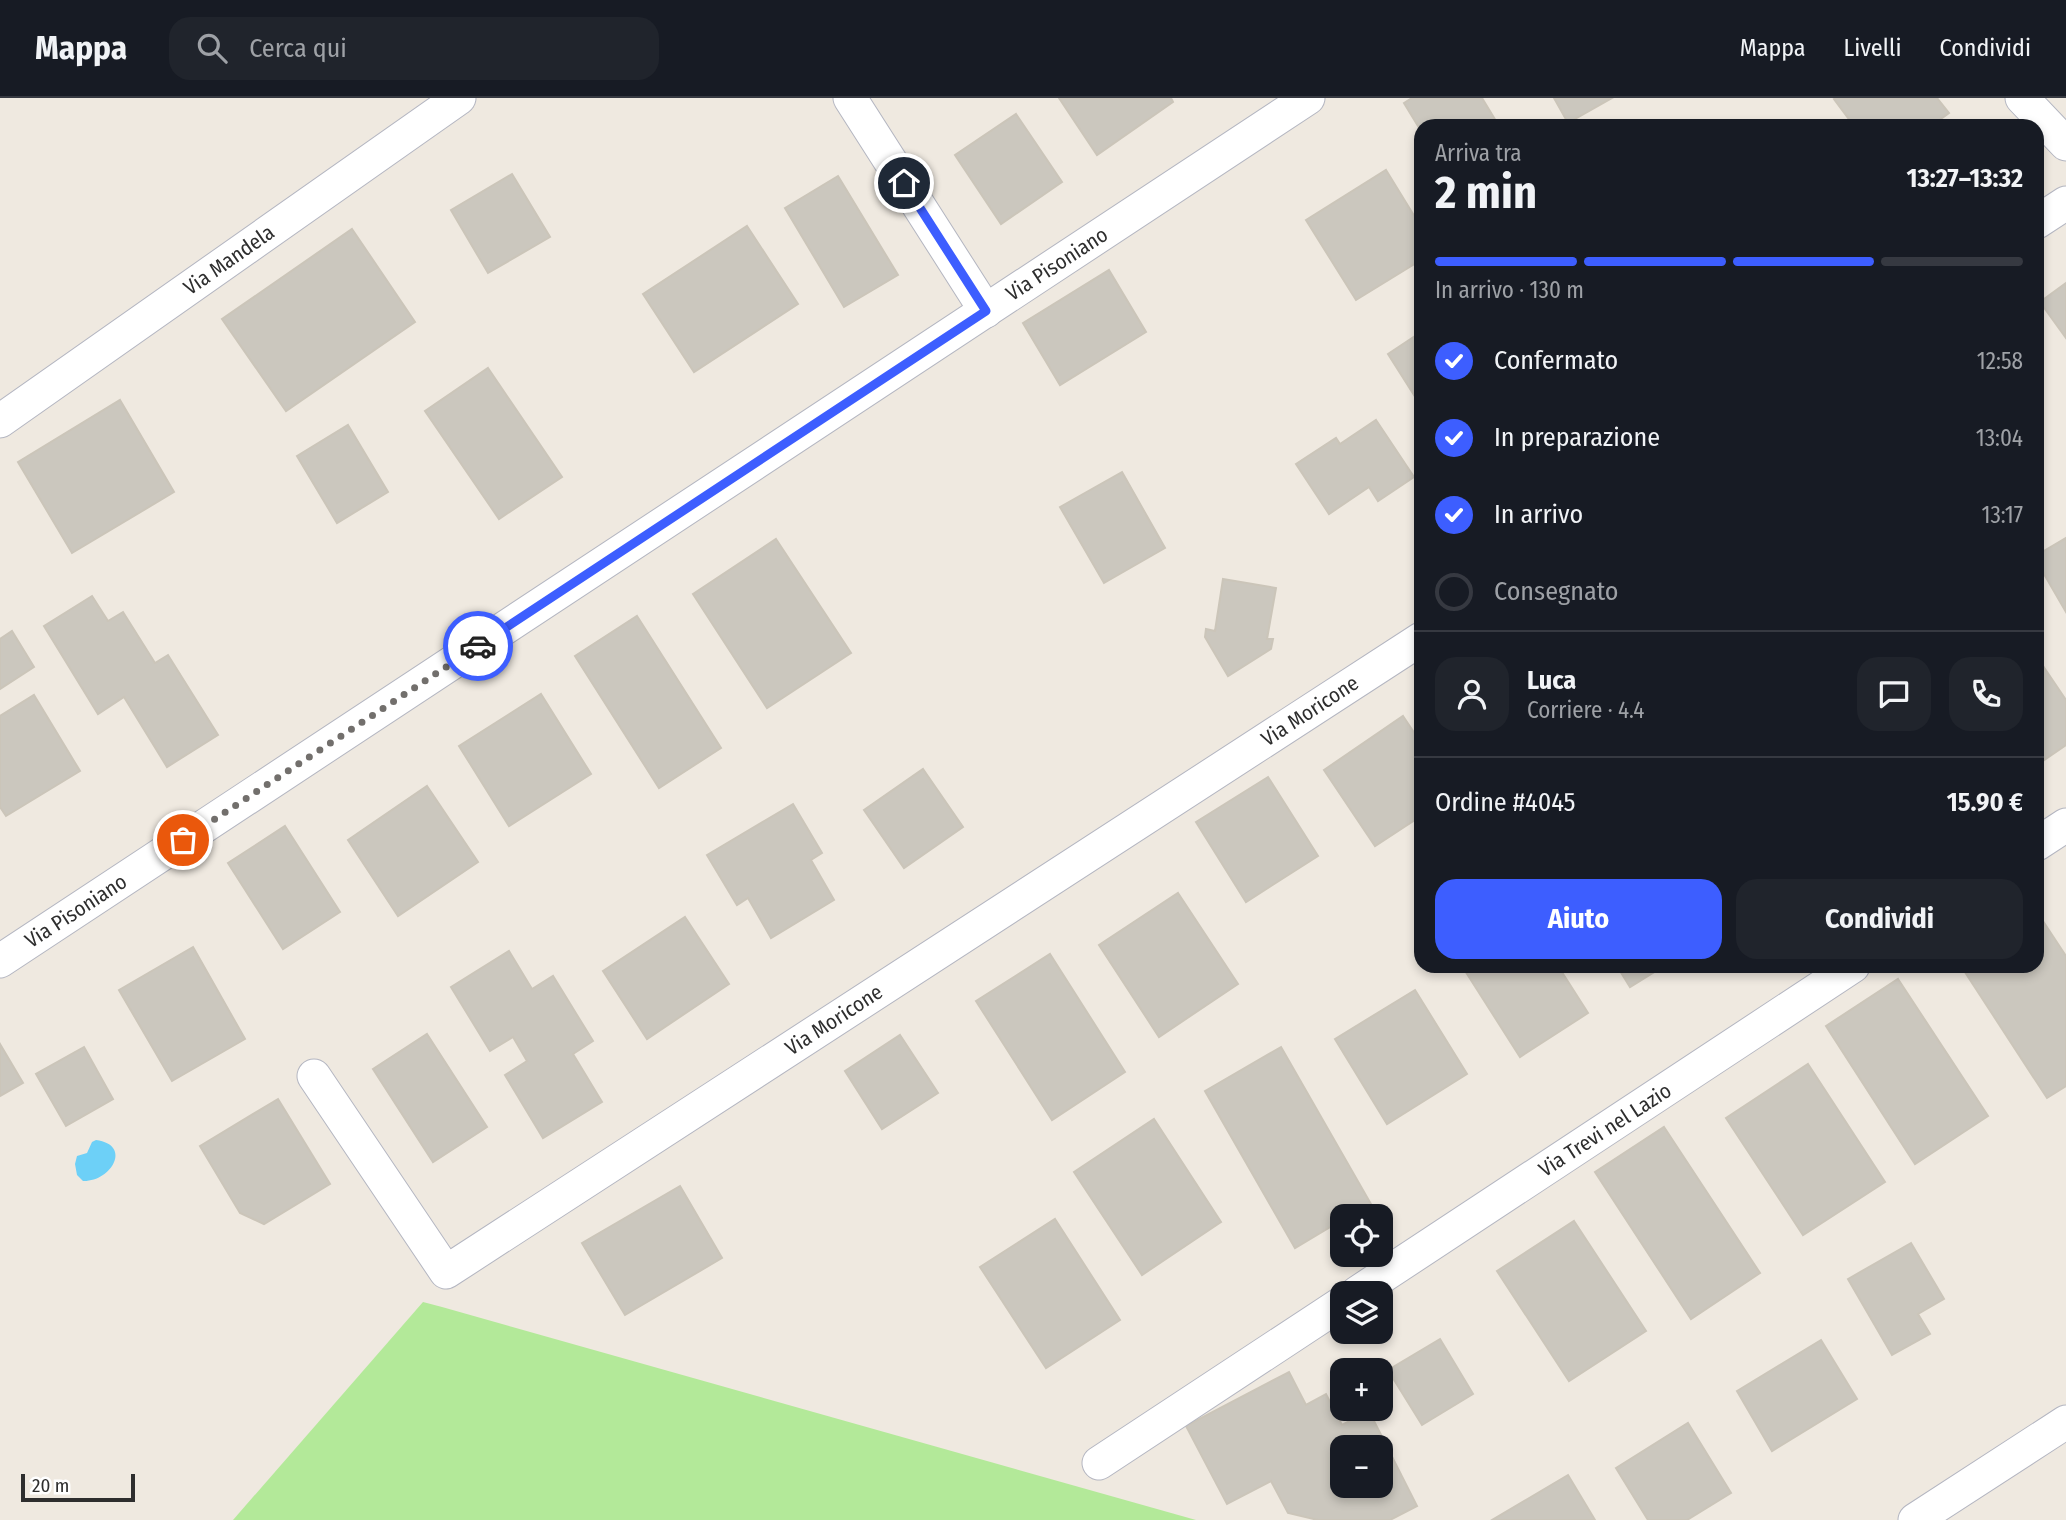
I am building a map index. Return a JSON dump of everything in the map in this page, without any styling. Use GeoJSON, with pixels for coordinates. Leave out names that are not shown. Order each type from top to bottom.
{"type":"FeatureCollection","features":[{"type":"Feature","properties":{"kind":"street","name":"Via Mandela"},"geometry":{"type":"LineString","coordinates":[[0,421],[459,98]]}},
{"type":"Feature","properties":{"kind":"street"},"geometry":{"type":"LineString","coordinates":[[850,98],[986,311]]}},
{"type":"Feature","properties":{"kind":"street","name":"Via Pisoniano"},"geometry":{"type":"LineString","coordinates":[[0,961],[1308,98]]}},
{"type":"Feature","properties":{"kind":"street"},"geometry":{"type":"LineString","coordinates":[[2022,98],[2042,119]]}},
{"type":"Feature","properties":{"kind":"street"},"geometry":{"type":"LineString","coordinates":[[2044,121],[2066,144]]}},
{"type":"Feature","properties":{"kind":"street"},"geometry":{"type":"LineString","coordinates":[[2044,217],[2066,203]]}},
{"type":"Feature","properties":{"kind":"street","name":"Via Moricone"},"geometry":{"type":"LineString","coordinates":[[314,1076],[446,1272],[1414,644]]}},
{"type":"Feature","properties":{"kind":"street"},"geometry":{"type":"LineString","coordinates":[[2044,839],[2066,825]]}},
{"type":"Feature","properties":{"kind":"street","name":"Via Trevi nel Lazio"},"geometry":{"type":"LineString","coordinates":[[1375,1281],[1842,973]]}},
{"type":"Feature","properties":{"kind":"street"},"geometry":{"type":"LineString","coordinates":[[1099,1463],[1330,1311]]}},
{"type":"Feature","properties":{"kind":"street"},"geometry":{"type":"LineString","coordinates":[[1915,1520],[2066,1422]]}},
{"type":"Feature","properties":{"kind":"green space"},"geometry":{"type":"Polygon","coordinates":[[[423,1302],[442,1307],[1196,1520],[233,1520],[423,1302]]]}},
{"type":"Feature","properties":{"kind":"water"},"geometry":{"type":"Polygon","coordinates":[[[96,1140],[107,1143],[114,1149],[114,1163],[102,1176],[83,1181],[77,1175],[77,1156],[87,1153],[92,1142],[96,1140]]]}},
{"type":"Feature","properties":{"kind":"building"},"geometry":{"type":"Polygon","coordinates":[[[1059,98],[1171,98],[1173,102],[1097,155],[1059,98]]]}},
{"type":"Feature","properties":{"kind":"building"},"geometry":{"type":"Polygon","coordinates":[[[1412,98],[1482,98],[1495,119],[1414,119],[1404,103],[1412,98]]]}},
{"type":"Feature","properties":{"kind":"building"},"geometry":{"type":"Polygon","coordinates":[[[1554,98],[1612,98],[1575,119],[1566,119],[1554,98]]]}},
{"type":"Feature","properties":{"kind":"building"},"geometry":{"type":"Polygon","coordinates":[[[1937,98],[1949,113],[1941,119],[1849,119],[1834,99],[1937,98]]]}},
{"type":"Feature","properties":{"kind":"building"},"geometry":{"type":"Polygon","coordinates":[[[1016,114],[1062,182],[1001,224],[955,155],[1016,114]]]}},
{"type":"Feature","properties":{"kind":"building"},"geometry":{"type":"Polygon","coordinates":[[[1386,170],[1414,216],[1414,264],[1356,300],[1306,220],[1386,170]]]}},
{"type":"Feature","properties":{"kind":"building"},"geometry":{"type":"Polygon","coordinates":[[[512,174],[550,237],[488,273],[451,210],[512,174]]]}},
{"type":"Feature","properties":{"kind":"building"},"geometry":{"type":"Polygon","coordinates":[[[838,176],[898,275],[844,307],[785,208],[838,176]]]}},
{"type":"Feature","properties":{"kind":"building"},"geometry":{"type":"Polygon","coordinates":[[[747,226],[798,304],[694,372],[643,294],[747,226]]]}},
{"type":"Feature","properties":{"kind":"building"},"geometry":{"type":"Polygon","coordinates":[[[352,229],[415,322],[286,411],[222,319],[352,229]]]}},
{"type":"Feature","properties":{"kind":"building"},"geometry":{"type":"Polygon","coordinates":[[[1109,270],[1146,332],[1060,385],[1023,323],[1109,270]]]}},
{"type":"Feature","properties":{"kind":"building"},"geometry":{"type":"Polygon","coordinates":[[[2066,283],[2066,338],[2044,308],[2044,299],[2066,283]]]}},
{"type":"Feature","properties":{"kind":"building"},"geometry":{"type":"Polygon","coordinates":[[[1414,337],[1414,395],[1388,354],[1414,337]]]}},
{"type":"Feature","properties":{"kind":"building"},"geometry":{"type":"Polygon","coordinates":[[[488,368],[562,477],[499,519],[425,411],[488,368]]]}},
{"type":"Feature","properties":{"kind":"building"},"geometry":{"type":"Polygon","coordinates":[[[120,400],[174,492],[72,553],[18,462],[120,400]]]}},
{"type":"Feature","properties":{"kind":"building"},"geometry":{"type":"Polygon","coordinates":[[[1376,420],[1414,477],[1378,501],[1369,487],[1329,514],[1296,464],[1336,438],[1340,444],[1376,420]]]}},
{"type":"Feature","properties":{"kind":"building"},"geometry":{"type":"Polygon","coordinates":[[[348,425],[388,492],[337,523],[297,456],[348,425]]]}},
{"type":"Feature","properties":{"kind":"building"},"geometry":{"type":"Polygon","coordinates":[[[1122,472],[1165,548],[1104,583],[1060,507],[1122,472]]]}},
{"type":"Feature","properties":{"kind":"building"},"geometry":{"type":"Polygon","coordinates":[[[2066,538],[2066,612],[2044,574],[2044,551],[2066,538]]]}},
{"type":"Feature","properties":{"kind":"building"},"geometry":{"type":"Polygon","coordinates":[[[776,539],[851,653],[767,708],[693,594],[776,539]]]}},
{"type":"Feature","properties":{"kind":"building"},"geometry":{"type":"Polygon","coordinates":[[[1223,579],[1276,588],[1267,639],[1273,639],[1271,649],[1228,676],[1205,637],[1206,629],[1215,631],[1223,579]]]}},
{"type":"Feature","properties":{"kind":"building"},"geometry":{"type":"Polygon","coordinates":[[[92,596],[108,621],[123,612],[155,663],[168,655],[218,735],[167,767],[124,697],[98,714],[44,626],[92,596]]]}},
{"type":"Feature","properties":{"kind":"building"},"geometry":{"type":"Polygon","coordinates":[[[637,616],[721,748],[659,788],[575,656],[637,616]]]}},
{"type":"Feature","properties":{"kind":"building"},"geometry":{"type":"Polygon","coordinates":[[[12,631],[34,667],[0,689],[0,639],[12,631]]]}},
{"type":"Feature","properties":{"kind":"building"},"geometry":{"type":"Polygon","coordinates":[[[2044,667],[2066,700],[2066,745],[2044,760],[2044,667]]]}},
{"type":"Feature","properties":{"kind":"building"},"geometry":{"type":"Polygon","coordinates":[[[541,694],[591,774],[509,826],[459,746],[541,694]]]}},
{"type":"Feature","properties":{"kind":"building"},"geometry":{"type":"Polygon","coordinates":[[[34,695],[80,771],[6,816],[0,807],[0,716],[34,695]]]}},
{"type":"Feature","properties":{"kind":"building"},"geometry":{"type":"Polygon","coordinates":[[[1403,716],[1414,732],[1414,821],[1375,846],[1324,770],[1403,716]]]}},
{"type":"Feature","properties":{"kind":"building"},"geometry":{"type":"Polygon","coordinates":[[[923,769],[963,827],[904,868],[864,810],[923,769]]]}},
{"type":"Feature","properties":{"kind":"building"},"geometry":{"type":"Polygon","coordinates":[[[1268,777],[1318,856],[1246,902],[1196,822],[1268,777]]]}},
{"type":"Feature","properties":{"kind":"building"},"geometry":{"type":"Polygon","coordinates":[[[427,786],[478,862],[398,916],[348,840],[427,786]]]}},
{"type":"Feature","properties":{"kind":"building"},"geometry":{"type":"Polygon","coordinates":[[[793,804],[822,853],[811,860],[834,900],[771,938],[748,898],[737,905],[707,855],[793,804]]]}},
{"type":"Feature","properties":{"kind":"building"},"geometry":{"type":"Polygon","coordinates":[[[285,826],[340,912],[283,949],[228,863],[285,826]]]}},
{"type":"Feature","properties":{"kind":"building"},"geometry":{"type":"Polygon","coordinates":[[[1178,893],[1238,984],[1159,1037],[1099,945],[1178,893]]]}},
{"type":"Feature","properties":{"kind":"building"},"geometry":{"type":"Polygon","coordinates":[[[685,917],[729,984],[647,1039],[603,971],[685,917]]]}},
{"type":"Feature","properties":{"kind":"building"},"geometry":{"type":"Polygon","coordinates":[[[2044,923],[2066,956],[2066,1086],[2047,1098],[1966,973],[2044,973],[2044,923]]]}},
{"type":"Feature","properties":{"kind":"building"},"geometry":{"type":"Polygon","coordinates":[[[193,947],[245,1039],[172,1081],[119,990],[193,947]]]}},
{"type":"Feature","properties":{"kind":"building"},"geometry":{"type":"Polygon","coordinates":[[[509,951],[532,989],[553,976],[593,1041],[573,1054],[602,1102],[543,1138],[505,1075],[527,1061],[513,1037],[490,1051],[451,987],[509,951]]]}},
{"type":"Feature","properties":{"kind":"building"},"geometry":{"type":"Polygon","coordinates":[[[1050,954],[1125,1072],[1052,1120],[976,1001],[1050,954]]]}},
{"type":"Feature","properties":{"kind":"building"},"geometry":{"type":"Polygon","coordinates":[[[1466,973],[1562,973],[1588,1013],[1520,1057],[1466,973]]]}},
{"type":"Feature","properties":{"kind":"building"},"geometry":{"type":"Polygon","coordinates":[[[1621,973],[1653,973],[1630,987],[1621,973]]]}},
{"type":"Feature","properties":{"kind":"building"},"geometry":{"type":"Polygon","coordinates":[[[1898,979],[1988,1116],[1915,1164],[1826,1026],[1898,979]]]}},
{"type":"Feature","properties":{"kind":"building"},"geometry":{"type":"Polygon","coordinates":[[[1415,990],[1467,1074],[1387,1124],[1335,1039],[1415,990]]]}},
{"type":"Feature","properties":{"kind":"building"},"geometry":{"type":"Polygon","coordinates":[[[427,1034],[487,1127],[433,1162],[373,1069],[427,1034]]]}},
{"type":"Feature","properties":{"kind":"building"},"geometry":{"type":"Polygon","coordinates":[[[900,1035],[938,1093],[882,1129],[845,1071],[900,1035]]]}},
{"type":"Feature","properties":{"kind":"building"},"geometry":{"type":"Polygon","coordinates":[[[0,1044],[23,1083],[0,1096],[0,1044]]]}},
{"type":"Feature","properties":{"kind":"building"},"geometry":{"type":"Polygon","coordinates":[[[84,1047],[113,1099],[66,1126],[36,1074],[84,1047]]]}},
{"type":"Feature","properties":{"kind":"building"},"geometry":{"type":"Polygon","coordinates":[[[1281,1047],[1371,1204],[1330,1204],[1330,1227],[1295,1248],[1205,1091],[1281,1047]]]}},
{"type":"Feature","properties":{"kind":"building"},"geometry":{"type":"Polygon","coordinates":[[[1808,1064],[1885,1182],[1803,1235],[1726,1118],[1808,1064]]]}},
{"type":"Feature","properties":{"kind":"building"},"geometry":{"type":"Polygon","coordinates":[[[278,1099],[330,1184],[264,1224],[240,1213],[200,1146],[278,1099]]]}},
{"type":"Feature","properties":{"kind":"building"},"geometry":{"type":"Polygon","coordinates":[[[1154,1119],[1221,1222],[1142,1275],[1074,1172],[1154,1119]]]}},
{"type":"Feature","properties":{"kind":"building"},"geometry":{"type":"Polygon","coordinates":[[[1664,1127],[1760,1273],[1691,1319],[1595,1172],[1664,1127]]]}},
{"type":"Feature","properties":{"kind":"building"},"geometry":{"type":"Polygon","coordinates":[[[680,1186],[722,1258],[625,1315],[582,1243],[680,1186]]]}},
{"type":"Feature","properties":{"kind":"building"},"geometry":{"type":"Polygon","coordinates":[[[1055,1219],[1120,1320],[1046,1368],[980,1267],[1055,1219]]]}},
{"type":"Feature","properties":{"kind":"building"},"geometry":{"type":"Polygon","coordinates":[[[1574,1221],[1646,1331],[1569,1381],[1497,1271],[1574,1221]]]}},
{"type":"Feature","properties":{"kind":"building"},"geometry":{"type":"Polygon","coordinates":[[[1911,1243],[1944,1299],[1918,1314],[1930,1334],[1892,1355],[1848,1279],[1911,1243]]]}},
{"type":"Feature","properties":{"kind":"building"},"geometry":{"type":"Polygon","coordinates":[[[1440,1339],[1473,1394],[1422,1425],[1393,1378],[1393,1367],[1440,1339]]]}},
{"type":"Feature","properties":{"kind":"building"},"geometry":{"type":"Polygon","coordinates":[[[1821,1340],[1857,1399],[1772,1451],[1737,1391],[1821,1340]]]}},
{"type":"Feature","properties":{"kind":"building"},"geometry":{"type":"Polygon","coordinates":[[[1289,1372],[1306,1405],[1326,1394],[1330,1402],[1330,1421],[1340,1421],[1342,1425],[1350,1421],[1374,1421],[1381,1435],[1330,1435],[1330,1498],[1393,1498],[1393,1458],[1417,1506],[1390,1520],[1318,1520],[1288,1513],[1271,1481],[1227,1504],[1186,1426],[1289,1372]]]}},
{"type":"Feature","properties":{"kind":"building"},"geometry":{"type":"Polygon","coordinates":[[[1688,1423],[1731,1493],[1687,1520],[1648,1520],[1616,1468],[1688,1423]]]}},
{"type":"Feature","properties":{"kind":"building"},"geometry":{"type":"Polygon","coordinates":[[[1568,1475],[1595,1520],[1492,1520],[1568,1475]]]}},
{"type":"Feature","properties":{"kind":"way so far"},"geometry":{"type":"LineString","coordinates":[[183,840],[478,646]]}},
{"type":"Feature","properties":{"kind":"route"},"geometry":{"type":"LineString","coordinates":[[478,646],[986,311],[904,183]]}}]}
